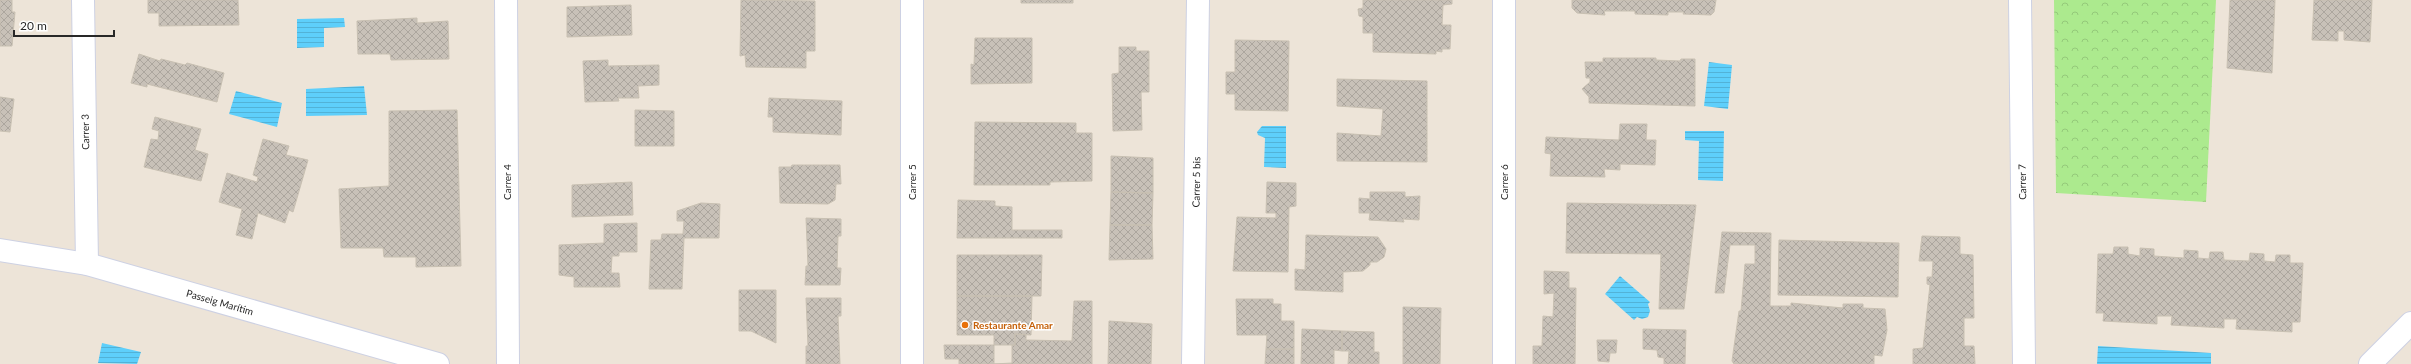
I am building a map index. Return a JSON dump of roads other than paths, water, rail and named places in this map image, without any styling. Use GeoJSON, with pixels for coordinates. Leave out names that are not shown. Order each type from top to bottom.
{"type":"FeatureCollection","features":[{"type":"Feature","properties":{"kind":"street","name":"Carrer 3"},"geometry":{"type":"LineString","coordinates":[[83,0],[87,264]]}},
{"type":"Feature","properties":{"kind":"street","name":"Carrer 4"},"geometry":{"type":"LineString","coordinates":[[506,0],[508,364]]}},
{"type":"Feature","properties":{"kind":"street","name":"Carrer 5"},"geometry":{"type":"LineString","coordinates":[[912,0],[912,364]]}},
{"type":"Feature","properties":{"kind":"street","name":"Carrer 5 bis"},"geometry":{"type":"LineString","coordinates":[[1193,364],[1198,0]]}},
{"type":"Feature","properties":{"kind":"street","name":"Carrer 6"},"geometry":{"type":"LineString","coordinates":[[1504,0],[1504,364]]}},
{"type":"Feature","properties":{"kind":"street","name":"Carrer 7"},"geometry":{"type":"LineString","coordinates":[[2020,0],[2024,364]]}},
{"type":"Feature","properties":{"kind":"street","name":"Passeig Marítim"},"geometry":{"type":"LineString","coordinates":[[0,250],[87,264],[438,364]]}},
{"type":"Feature","properties":{"kind":"street"},"geometry":{"type":"LineString","coordinates":[[2370,364],[2411,323]]}},
{"type":"Feature","properties":{"kind":"water"},"geometry":{"type":"Polygon","coordinates":[[[344,18],[345,27],[324,28],[324,47],[297,48],[297,19],[344,18]]]}},
{"type":"Feature","properties":{"kind":"water"},"geometry":{"type":"Polygon","coordinates":[[[1709,62],[1732,65],[1728,109],[1704,106],[1709,62]]]}},
{"type":"Feature","properties":{"kind":"water"},"geometry":{"type":"Polygon","coordinates":[[[364,86],[367,115],[306,116],[306,89],[364,86]]]}},
{"type":"Feature","properties":{"kind":"water"},"geometry":{"type":"Polygon","coordinates":[[[236,91],[282,103],[277,127],[229,114],[236,91]]]}},
{"type":"Feature","properties":{"kind":"water"},"geometry":{"type":"Polygon","coordinates":[[[1262,126],[1286,126],[1286,168],[1264,167],[1265,138],[1258,135],[1257,132],[1262,126]]]}},
{"type":"Feature","properties":{"kind":"water"},"geometry":{"type":"Polygon","coordinates":[[[1685,131],[1724,131],[1723,181],[1698,180],[1699,141],[1685,140],[1685,131]]]}},
{"type":"Feature","properties":{"kind":"water"},"geometry":{"type":"Polygon","coordinates":[[[1620,276],[1650,302],[1648,304],[1650,311],[1648,317],[1642,319],[1637,317],[1634,320],[1605,294],[1620,276]]]}},
{"type":"Feature","properties":{"kind":"water"},"geometry":{"type":"Polygon","coordinates":[[[102,343],[141,352],[137,364],[98,363],[102,343]]]}},
{"type":"Feature","properties":{"kind":"water"},"geometry":{"type":"Polygon","coordinates":[[[2098,346],[2211,353],[2211,364],[2097,364],[2098,346]]]}},
{"type":"Feature","properties":{"kind":"place","name":"Restaurante Amar"},"geometry":{"type":"Point","coordinates":[965,325]}}]}
